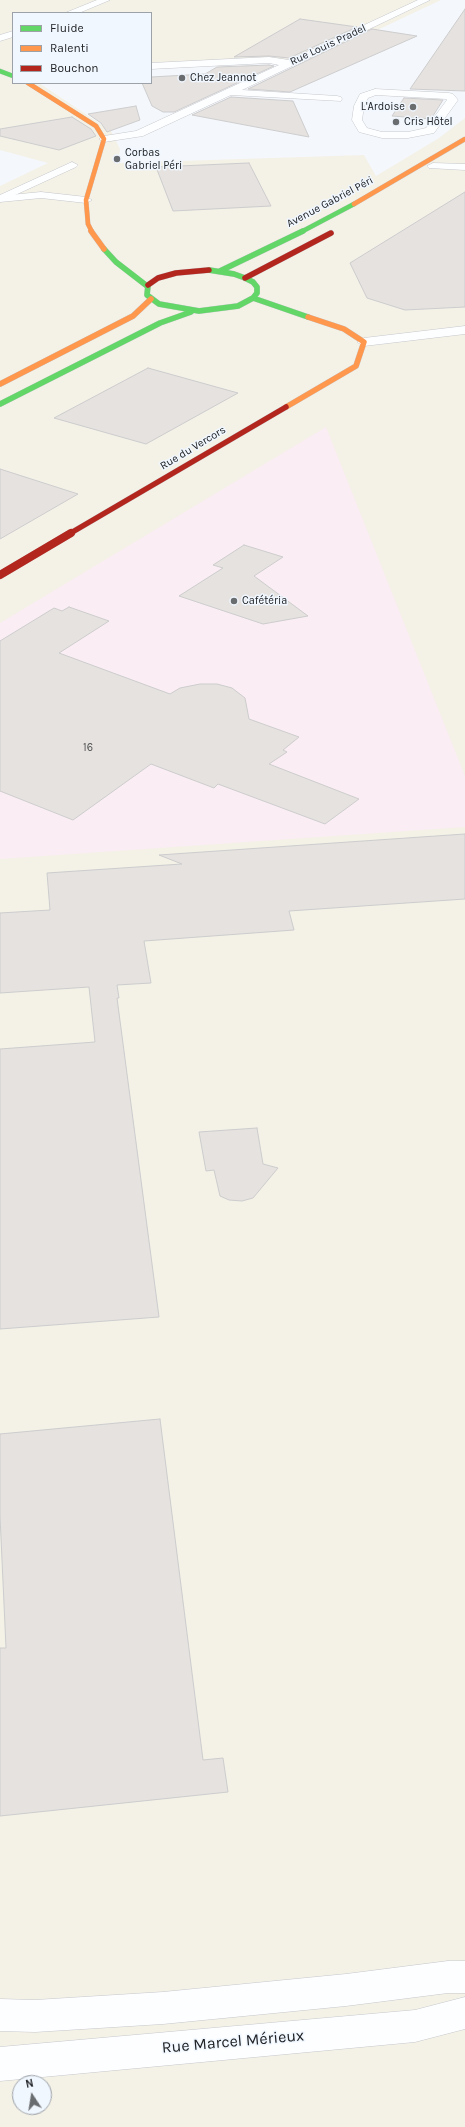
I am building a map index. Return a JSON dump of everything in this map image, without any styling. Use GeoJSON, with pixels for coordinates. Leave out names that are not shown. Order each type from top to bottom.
{"type":"FeatureCollection","features":[{"type":"Feature","properties":{"kind":"main road"},"geometry":{"type":"LineString","coordinates":[[30,84],[96,126],[104,139],[101,154],[86,200],[88,224],[94,237],[109,251],[116,262],[147,286]]}},
{"type":"Feature","properties":{"kind":"main road","name":"Avenue Gabriel Péri"},"geometry":{"type":"LineString","coordinates":[[220,271],[327,218],[449,150],[465,138]]}},
{"type":"Feature","properties":{"kind":"main road","name":"Avenue Gabriel Péri"},"geometry":{"type":"LineString","coordinates":[[431,169],[449,150]]}},
{"type":"Feature","properties":{"kind":"main road"},"geometry":{"type":"LineString","coordinates":[[245,278],[339,229]]}},
{"type":"Feature","properties":{"kind":"main road"},"geometry":{"type":"LineString","coordinates":[[109,251],[122,256]]}},
{"type":"Feature","properties":{"kind":"main road"},"geometry":{"type":"LineString","coordinates":[[162,268],[187,271],[220,271],[245,278],[257,287],[257,293],[253,298],[238,306]]}},
{"type":"Feature","properties":{"kind":"main road"},"geometry":{"type":"LineString","coordinates":[[187,271],[166,275],[151,282],[147,286],[147,295],[151,299],[171,307],[199,311]]}},
{"type":"Feature","properties":{"kind":"main road"},"geometry":{"type":"LineString","coordinates":[[253,298],[344,329],[364,342]]}},
{"type":"Feature","properties":{"kind":"main road"},"geometry":{"type":"LineString","coordinates":[[0,384],[132,316],[151,299]]}},
{"type":"Feature","properties":{"kind":"main road"},"geometry":{"type":"LineString","coordinates":[[0,404],[178,315],[238,306],[344,329]]}},
{"type":"Feature","properties":{"kind":"main road","name":"Rue du Vercors"},"geometry":{"type":"LineString","coordinates":[[0,575],[356,366],[364,342]]}},
{"type":"Feature","properties":{"kind":"street"},"geometry":{"type":"LineString","coordinates":[[73,12],[105,0]]}},
{"type":"Feature","properties":{"kind":"street","name":"Rue Louis Pradel"},"geometry":{"type":"LineString","coordinates":[[104,139],[139,134],[425,0]]}},
{"type":"Feature","properties":{"kind":"street"},"geometry":{"type":"LineString","coordinates":[[0,38],[12,34]]}},
{"type":"Feature","properties":{"kind":"street"},"geometry":{"type":"LineString","coordinates":[[152,66],[269,60],[288,63]]}},
{"type":"Feature","properties":{"kind":"street","name":"Rue Louis Pradel"},"geometry":{"type":"LineString","coordinates":[[231,92],[362,100]]}},
{"type":"Feature","properties":{"kind":"street"},"geometry":{"type":"LineString","coordinates":[[375,92],[390,92],[449,96],[453,100],[430,131],[408,136],[382,134],[363,130],[357,120],[362,100],[364,96],[375,92]]}},
{"type":"Feature","properties":{"kind":"street"},"geometry":{"type":"LineString","coordinates":[[0,199],[72,165]]}},
{"type":"Feature","properties":{"kind":"street"},"geometry":{"type":"LineString","coordinates":[[431,169],[465,167]]}},
{"type":"Feature","properties":{"kind":"street"},"geometry":{"type":"LineString","coordinates":[[0,199],[41,195],[86,200]]}},
{"type":"Feature","properties":{"kind":"street"},"geometry":{"type":"LineString","coordinates":[[364,342],[419,334],[465,330]]}},
{"type":"Feature","properties":{"kind":"street"},"geometry":{"type":"LineString","coordinates":[[0,2014],[35,2016],[163,2008],[346,1990],[448,1977],[465,1978]]}},
{"type":"Feature","properties":{"kind":"street","name":"Rue Marcel Mérieux"},"geometry":{"type":"LineString","coordinates":[[0,2064],[415,2026],[465,2013]]}},
{"type":"Feature","properties":{"kind":"shaded area"},"geometry":{"type":"Polygon","coordinates":[[[0,0],[441,0],[318,58],[152,69],[152,12],[12,12],[12,84],[40,84],[111,131],[120,149],[118,163],[364,155],[376,176],[439,138],[465,118],[465,2127],[0,2127],[0,186],[48,163],[0,150],[0,0]]]}},
{"type":"Feature","properties":{"kind":"shaded area"},"geometry":{"type":"Polygon","coordinates":[[[326,427],[465,776],[465,827],[0,859],[0,623],[326,427]]]}},
{"type":"Feature","properties":{"kind":"building"},"geometry":{"type":"Polygon","coordinates":[[[465,9],[465,91],[410,89],[465,9]]]}},
{"type":"Feature","properties":{"kind":"building"},"geometry":{"type":"Polygon","coordinates":[[[300,19],[357,27],[289,58],[269,56],[234,57],[300,19]]]}},
{"type":"Feature","properties":{"kind":"building"},"geometry":{"type":"Polygon","coordinates":[[[372,29],[417,36],[290,92],[248,89],[372,29]]]}},
{"type":"Feature","properties":{"kind":"building"},"geometry":{"type":"Polygon","coordinates":[[[274,66],[174,112],[163,112],[152,106],[142,84],[152,84],[152,77],[205,74],[217,67],[274,66]]]}},
{"type":"Feature","properties":{"kind":"building"},"geometry":{"type":"Polygon","coordinates":[[[231,97],[293,101],[309,137],[192,115],[231,97]]]}},
{"type":"Feature","properties":{"kind":"building"},"geometry":{"type":"Polygon","coordinates":[[[404,98],[443,100],[431,119],[392,116],[404,98]]]}},
{"type":"Feature","properties":{"kind":"building"},"geometry":{"type":"Polygon","coordinates":[[[136,106],[140,120],[107,132],[101,123],[88,114],[136,106]]]}},
{"type":"Feature","properties":{"kind":"building"},"geometry":{"type":"Polygon","coordinates":[[[72,117],[91,129],[96,136],[59,150],[0,136],[0,129],[72,117]]]}},
{"type":"Feature","properties":{"kind":"building"},"geometry":{"type":"Polygon","coordinates":[[[249,163],[271,206],[173,211],[156,167],[249,163]]]}},
{"type":"Feature","properties":{"kind":"building"},"geometry":{"type":"Polygon","coordinates":[[[465,192],[465,307],[405,310],[367,298],[350,263],[465,192]]]}},
{"type":"Feature","properties":{"kind":"building"},"geometry":{"type":"Polygon","coordinates":[[[148,368],[238,393],[146,444],[54,418],[148,368]]]}},
{"type":"Feature","properties":{"kind":"building"},"geometry":{"type":"Polygon","coordinates":[[[0,469],[78,494],[0,539],[0,469]]]}},
{"type":"Feature","properties":{"kind":"building"},"geometry":{"type":"Polygon","coordinates":[[[244,545],[283,557],[254,576],[308,616],[263,624],[179,596],[223,568],[213,565],[244,545]]]}},
{"type":"Feature","properties":{"kind":"building"},"geometry":{"type":"Polygon","coordinates":[[[69,607],[109,621],[59,653],[170,694],[180,688],[200,684],[217,684],[232,688],[245,698],[249,719],[299,737],[283,750],[287,752],[269,764],[359,799],[325,824],[218,784],[214,788],[151,764],[73,820],[0,791],[0,641],[54,608],[62,611],[69,607]]]}},
{"type":"Feature","properties":{"kind":"building"},"geometry":{"type":"Polygon","coordinates":[[[465,834],[465,899],[289,911],[294,930],[144,941],[151,983],[117,985],[119,998],[117,998],[159,1317],[0,1329],[0,1049],[95,1042],[89,987],[0,993],[0,913],[50,910],[47,873],[182,864],[159,855],[465,834]]]}},
{"type":"Feature","properties":{"kind":"building"},"geometry":{"type":"Polygon","coordinates":[[[257,1128],[263,1164],[278,1168],[253,1198],[242,1201],[229,1200],[220,1196],[214,1170],[206,1171],[199,1132],[257,1128]]]}},
{"type":"Feature","properties":{"kind":"building"},"geometry":{"type":"Polygon","coordinates":[[[160,1419],[203,1760],[223,1758],[228,1792],[0,1816],[0,1648],[6,1648],[0,1516],[0,1434],[160,1419]]]}},
{"type":"Feature","properties":{"kind":"traffic: fast"},"geometry":{"type":"LineString","coordinates":[[0,71],[12,76]]}},
{"type":"Feature","properties":{"kind":"traffic: fast"},"geometry":{"type":"LineString","coordinates":[[220,271],[327,219],[354,204]]}},
{"type":"Feature","properties":{"kind":"traffic: fast"},"geometry":{"type":"LineString","coordinates":[[104,249],[116,262],[147,286]]}},
{"type":"Feature","properties":{"kind":"traffic: fast"},"geometry":{"type":"LineString","coordinates":[[148,285],[147,295],[159,304],[199,311],[238,306],[253,298],[257,293],[257,287],[253,282],[245,278],[234,274],[209,270]]}},
{"type":"Feature","properties":{"kind":"traffic: fast"},"geometry":{"type":"LineString","coordinates":[[253,298],[308,317]]}},
{"type":"Feature","properties":{"kind":"traffic: fast"},"geometry":{"type":"LineString","coordinates":[[0,404],[160,323],[191,312]]}},
{"type":"Feature","properties":{"kind":"traffic: slow"},"geometry":{"type":"LineString","coordinates":[[30,84],[96,126],[104,139],[86,200],[88,224],[94,237],[104,249]]}},
{"type":"Feature","properties":{"kind":"traffic: slow"},"geometry":{"type":"LineString","coordinates":[[354,204],[465,139]]}},
{"type":"Feature","properties":{"kind":"traffic: slow"},"geometry":{"type":"LineString","coordinates":[[0,384],[133,316],[151,299]]}},
{"type":"Feature","properties":{"kind":"traffic: slow"},"geometry":{"type":"LineString","coordinates":[[286,407],[356,366],[364,342],[344,329],[308,317]]}},
{"type":"Feature","properties":{"kind":"traffic: jam"},"geometry":{"type":"LineString","coordinates":[[245,278],[331,233]]}},
{"type":"Feature","properties":{"kind":"traffic: jam"},"geometry":{"type":"LineString","coordinates":[[148,285],[158,278],[176,273],[209,270]]}},
{"type":"Feature","properties":{"kind":"traffic: jam"},"geometry":{"type":"LineString","coordinates":[[0,575],[286,407]]}},
{"type":"Feature","properties":{"kind":"place","name":"Chez Jeannot"},"geometry":{"type":"Point","coordinates":[182,78]}},
{"type":"Feature","properties":{"kind":"place","name":"L'Ardoise"},"geometry":{"type":"Point","coordinates":[413,107]}},
{"type":"Feature","properties":{"kind":"place","name":"Cris Hôtel"},"geometry":{"type":"Point","coordinates":[396,122]}},
{"type":"Feature","properties":{"kind":"place","name":"Corbas Gabriel Péri"},"geometry":{"type":"Point","coordinates":[117,159]}},
{"type":"Feature","properties":{"kind":"place","name":"Cafétéria"},"geometry":{"type":"Point","coordinates":[234,601]}}]}
